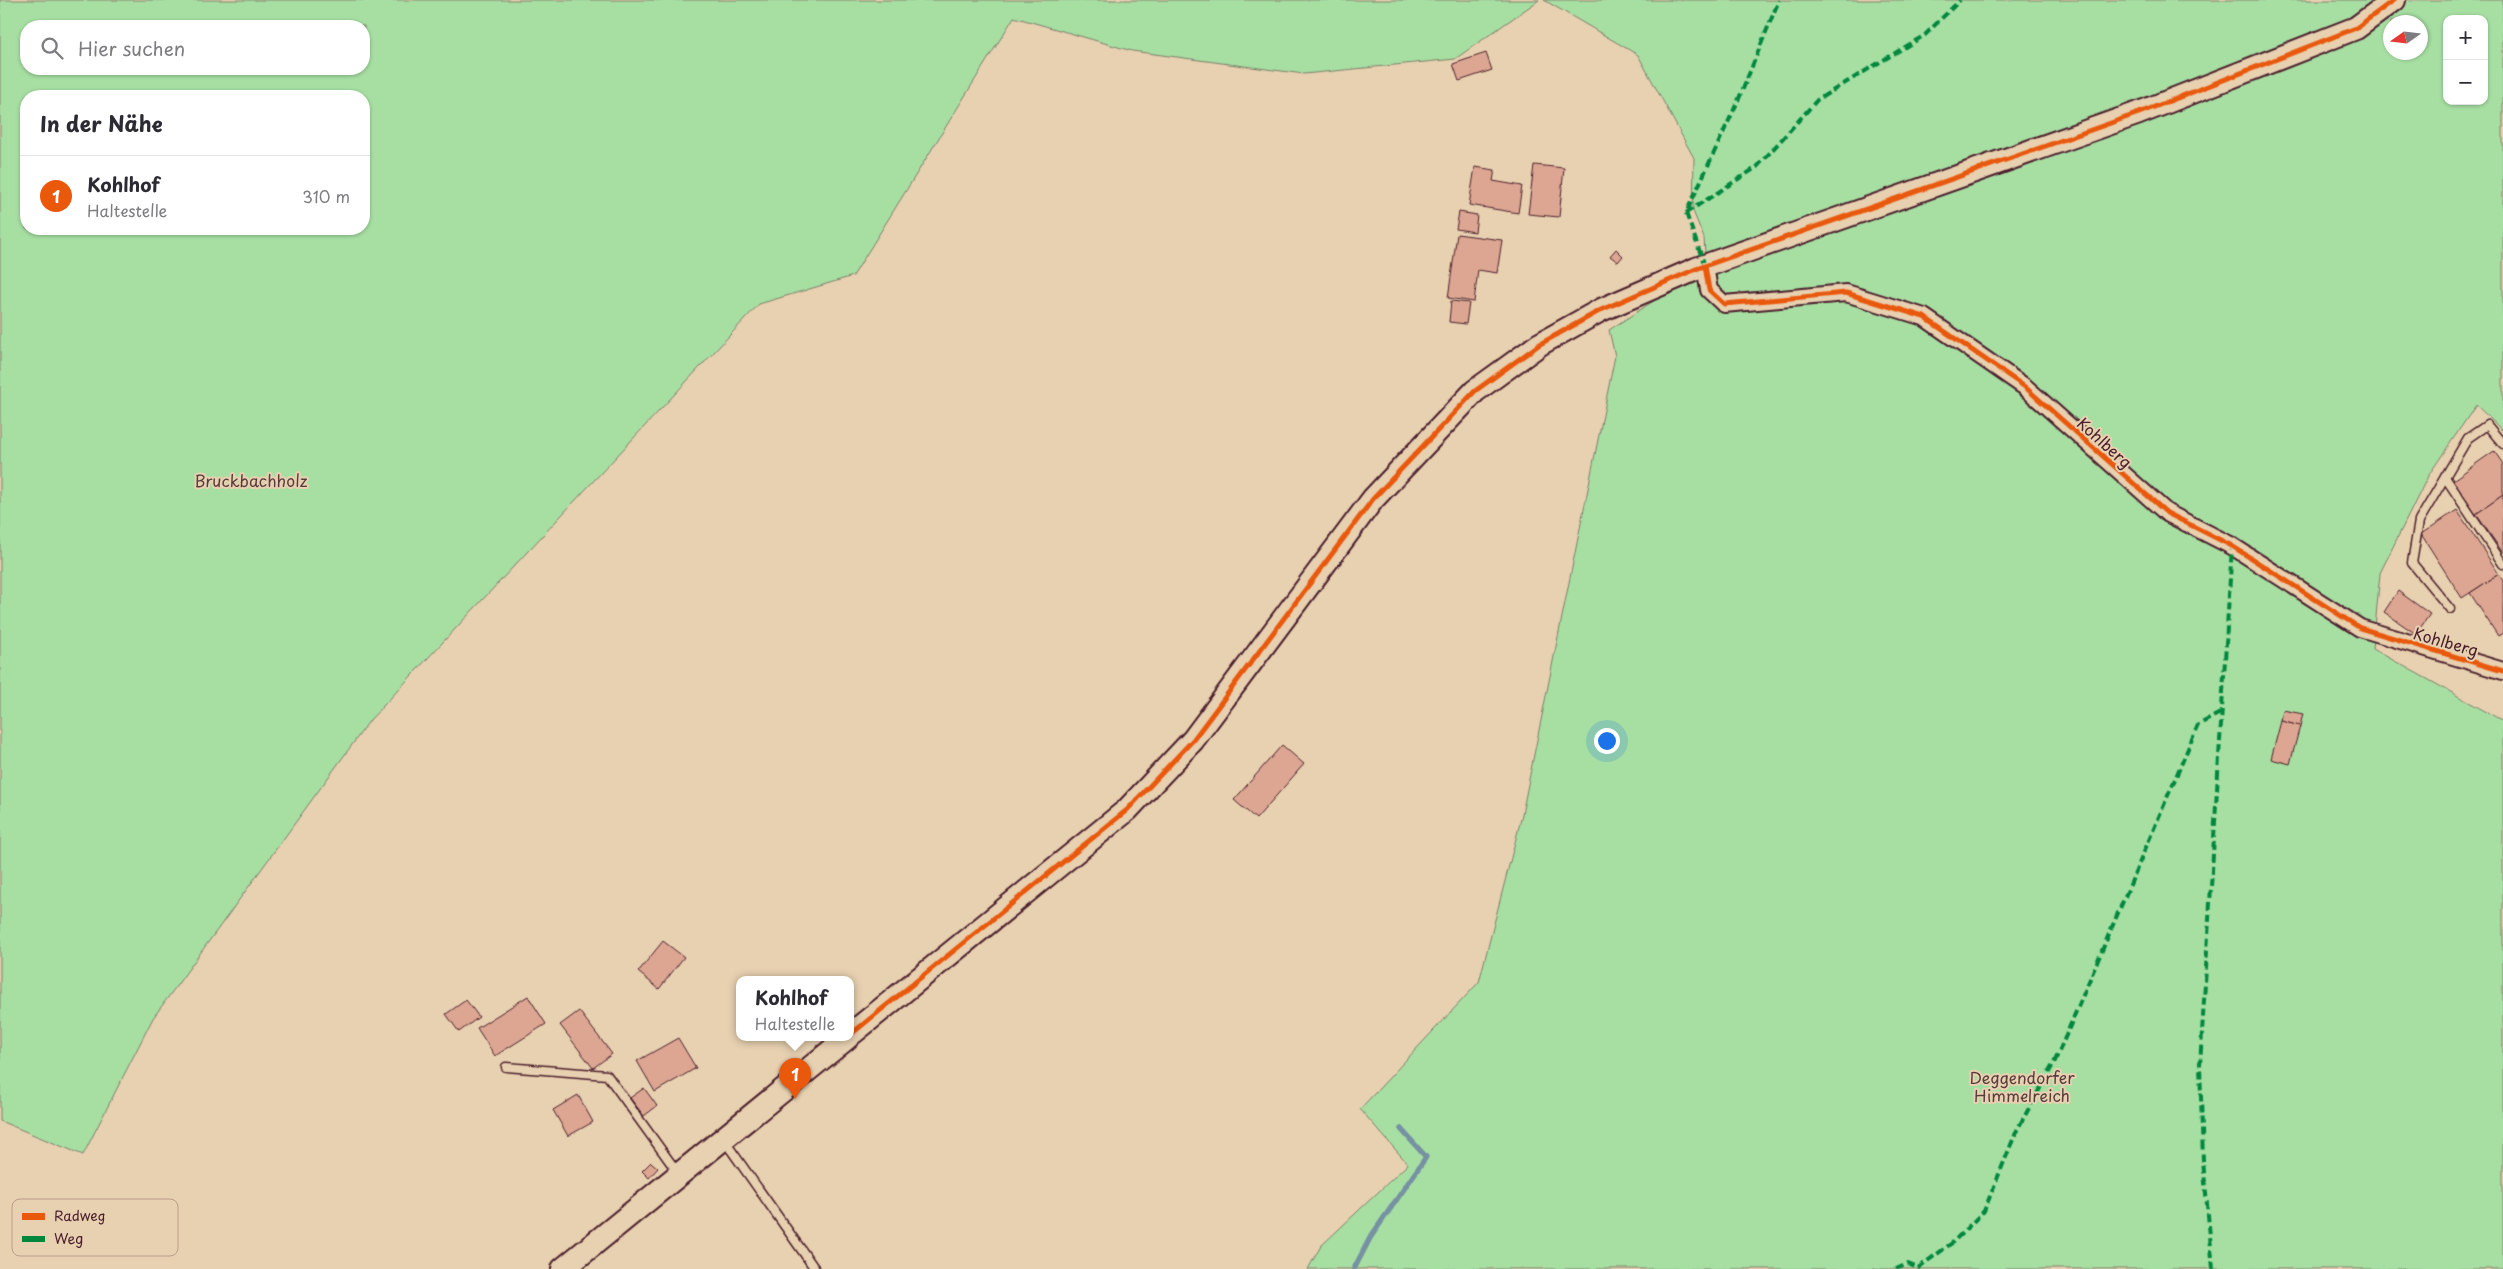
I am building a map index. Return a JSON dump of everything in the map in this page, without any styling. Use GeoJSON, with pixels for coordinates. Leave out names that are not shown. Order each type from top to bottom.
{"type":"FeatureCollection","features":[{"type":"Feature","properties":{"kind":"street"},"geometry":{"type":"LineString","coordinates":[[854,1032],[1127,810],[1192,740],[1373,499],[1475,391],[1540,344],[1601,310],[1706,266],[2139,112],[2356,28],[2394,0]]}},
{"type":"Feature","properties":{"kind":"street","name":"Kohlberg"},"geometry":{"type":"LineString","coordinates":[[1706,266],[1709,290],[1724,304],[1846,293],[1924,317],[2026,387],[2166,513],[2232,546],[2360,628],[2503,671]]}},
{"type":"Feature","properties":{"kind":"street"},"geometry":{"type":"LineString","coordinates":[[563,1269],[678,1173],[843,1041]]}},
{"type":"Feature","properties":{"kind":"lane"},"geometry":{"type":"LineString","coordinates":[[2450,609],[2412,563],[2419,521],[2468,438],[2486,425],[2503,444]]}},
{"type":"Feature","properties":{"kind":"lane"},"geometry":{"type":"LineString","coordinates":[[2445,477],[2503,564]]}},
{"type":"Feature","properties":{"kind":"lane"},"geometry":{"type":"LineString","coordinates":[[506,1067],[607,1076],[678,1173]]}},
{"type":"Feature","properties":{"kind":"lane"},"geometry":{"type":"LineString","coordinates":[[722,1139],[815,1269]]}},
{"type":"Feature","properties":{"kind":"green space","name":"Bruckbachholz"},"geometry":{"type":"Polygon","coordinates":[[[0,0],[1539,0],[1455,59],[1304,74],[1132,51],[1014,17],[853,276],[759,304],[370,720],[153,1018],[83,1155],[0,1121],[0,0]]]}},
{"type":"Feature","properties":{"kind":"green space","name":"Deggendorfer Himmelreich"},"geometry":{"type":"Polygon","coordinates":[[[1544,0],[2503,0],[2503,431],[2476,405],[2428,476],[2380,573],[2373,649],[2503,721],[2503,1269],[1308,1269],[1321,1246],[1408,1164],[1360,1109],[1479,982],[1521,819],[1615,356],[1609,330],[1706,267],[1704,238],[1693,211],[1694,158],[1638,55],[1544,0]]]}},
{"type":"Feature","properties":{"kind":"building"},"geometry":{"type":"Polygon","coordinates":[[[1486,53],[1492,70],[1459,81],[1453,64],[1486,53]]]}},
{"type":"Feature","properties":{"kind":"building"},"geometry":{"type":"Polygon","coordinates":[[[1534,165],[1564,168],[1559,217],[1528,214],[1534,165]]]}},
{"type":"Feature","properties":{"kind":"building"},"geometry":{"type":"Polygon","coordinates":[[[1475,167],[1495,170],[1493,181],[1522,186],[1518,213],[1469,205],[1475,167]]]}},
{"type":"Feature","properties":{"kind":"building"},"geometry":{"type":"Polygon","coordinates":[[[1459,212],[1477,215],[1475,232],[1456,229],[1459,212]]]}},
{"type":"Feature","properties":{"kind":"building"},"geometry":{"type":"Polygon","coordinates":[[[1457,234],[1502,240],[1497,273],[1478,270],[1474,302],[1448,298],[1457,234]]]}},
{"type":"Feature","properties":{"kind":"building"},"geometry":{"type":"Polygon","coordinates":[[[1616,249],[1623,256],[1618,262],[1610,256],[1616,249]]]}},
{"type":"Feature","properties":{"kind":"building"},"geometry":{"type":"Polygon","coordinates":[[[1451,301],[1469,303],[1466,324],[1449,322],[1451,301]]]}},
{"type":"Feature","properties":{"kind":"building"},"geometry":{"type":"Polygon","coordinates":[[[2494,451],[2503,464],[2503,495],[2473,516],[2450,482],[2494,451]]]}},
{"type":"Feature","properties":{"kind":"building"},"geometry":{"type":"Polygon","coordinates":[[[2503,495],[2503,553],[2476,514],[2503,495]]]}},
{"type":"Feature","properties":{"kind":"building"},"geometry":{"type":"Polygon","coordinates":[[[2457,510],[2499,574],[2462,598],[2421,534],[2457,510]]]}},
{"type":"Feature","properties":{"kind":"building"},"geometry":{"type":"Polygon","coordinates":[[[2499,574],[2503,581],[2503,633],[2498,636],[2470,593],[2499,574]]]}},
{"type":"Feature","properties":{"kind":"building"},"geometry":{"type":"Polygon","coordinates":[[[2398,591],[2430,614],[2416,634],[2384,612],[2398,591]]]}},
{"type":"Feature","properties":{"kind":"building"},"geometry":{"type":"Polygon","coordinates":[[[2283,710],[2303,714],[2300,726],[2281,721],[2283,710]]]}},
{"type":"Feature","properties":{"kind":"building"},"geometry":{"type":"Polygon","coordinates":[[[2281,721],[2300,726],[2290,764],[2271,759],[2281,721]]]}},
{"type":"Feature","properties":{"kind":"building"},"geometry":{"type":"Polygon","coordinates":[[[1282,745],[1304,764],[1256,819],[1234,800],[1282,745]]]}},
{"type":"Feature","properties":{"kind":"building"},"geometry":{"type":"Polygon","coordinates":[[[663,941],[684,957],[659,989],[638,972],[663,941]]]}},
{"type":"Feature","properties":{"kind":"building"},"geometry":{"type":"Polygon","coordinates":[[[528,996],[546,1024],[495,1056],[477,1028],[528,996]]]}},
{"type":"Feature","properties":{"kind":"building"},"geometry":{"type":"Polygon","coordinates":[[[466,1000],[479,1017],[459,1032],[446,1014],[466,1000]]]}},
{"type":"Feature","properties":{"kind":"building"},"geometry":{"type":"Polygon","coordinates":[[[579,1011],[612,1054],[593,1068],[560,1025],[579,1011]]]}},
{"type":"Feature","properties":{"kind":"building"},"geometry":{"type":"Polygon","coordinates":[[[678,1038],[696,1068],[655,1092],[637,1061],[678,1038]]]}},
{"type":"Feature","properties":{"kind":"building"},"geometry":{"type":"Polygon","coordinates":[[[644,1088],[657,1106],[644,1116],[630,1098],[644,1088]]]}},
{"type":"Feature","properties":{"kind":"building"},"geometry":{"type":"Polygon","coordinates":[[[578,1095],[593,1122],[568,1136],[553,1110],[578,1095]]]}},
{"type":"Feature","properties":{"kind":"building"},"geometry":{"type":"Polygon","coordinates":[[[651,1162],[658,1168],[649,1178],[642,1171],[651,1162]]]}},
{"type":"Feature","properties":{"kind":"waterway"},"geometry":{"type":"LineString","coordinates":[[1354,1269],[1370,1238],[1426,1157],[1401,1129]]}},
{"type":"Feature","properties":{"kind":"marked path"},"geometry":{"type":"LineString","coordinates":[[1705,266],[1686,213],[1738,101],[1779,0]]}},
{"type":"Feature","properties":{"kind":"marked path"},"geometry":{"type":"LineString","coordinates":[[1686,213],[1757,167],[1817,100],[1925,35],[1960,0]]}},
{"type":"Feature","properties":{"kind":"marked path"},"geometry":{"type":"LineString","coordinates":[[2213,1269],[2203,1161],[2200,1065],[2232,546]]}},
{"type":"Feature","properties":{"kind":"marked path"},"geometry":{"type":"LineString","coordinates":[[1918,1268],[1952,1243],[1984,1211],[2017,1130],[2055,1061],[2198,725],[2222,712]]}},
{"type":"Feature","properties":{"kind":"marked path"},"geometry":{"type":"LineString","coordinates":[[1896,1269],[1908,1264],[1920,1269]]}},
{"type":"Feature","properties":{"kind":"cycle path"},"geometry":{"type":"LineString","coordinates":[[854,1032],[1127,810],[1193,740],[1373,499],[1475,391],[1540,344],[1601,310],[1696,269],[2139,113],[2356,28],[2394,0]]}},
{"type":"Feature","properties":{"kind":"cycle path"},"geometry":{"type":"LineString","coordinates":[[1705,266],[1709,290],[1724,304],[1846,293],[1924,317],[2025,387],[2167,513],[2232,546],[2360,628],[2503,671]]}},
{"type":"Feature","properties":{"kind":"place","name":"Kohlhof"},"geometry":{"type":"Point","coordinates":[795,1099]}}]}
